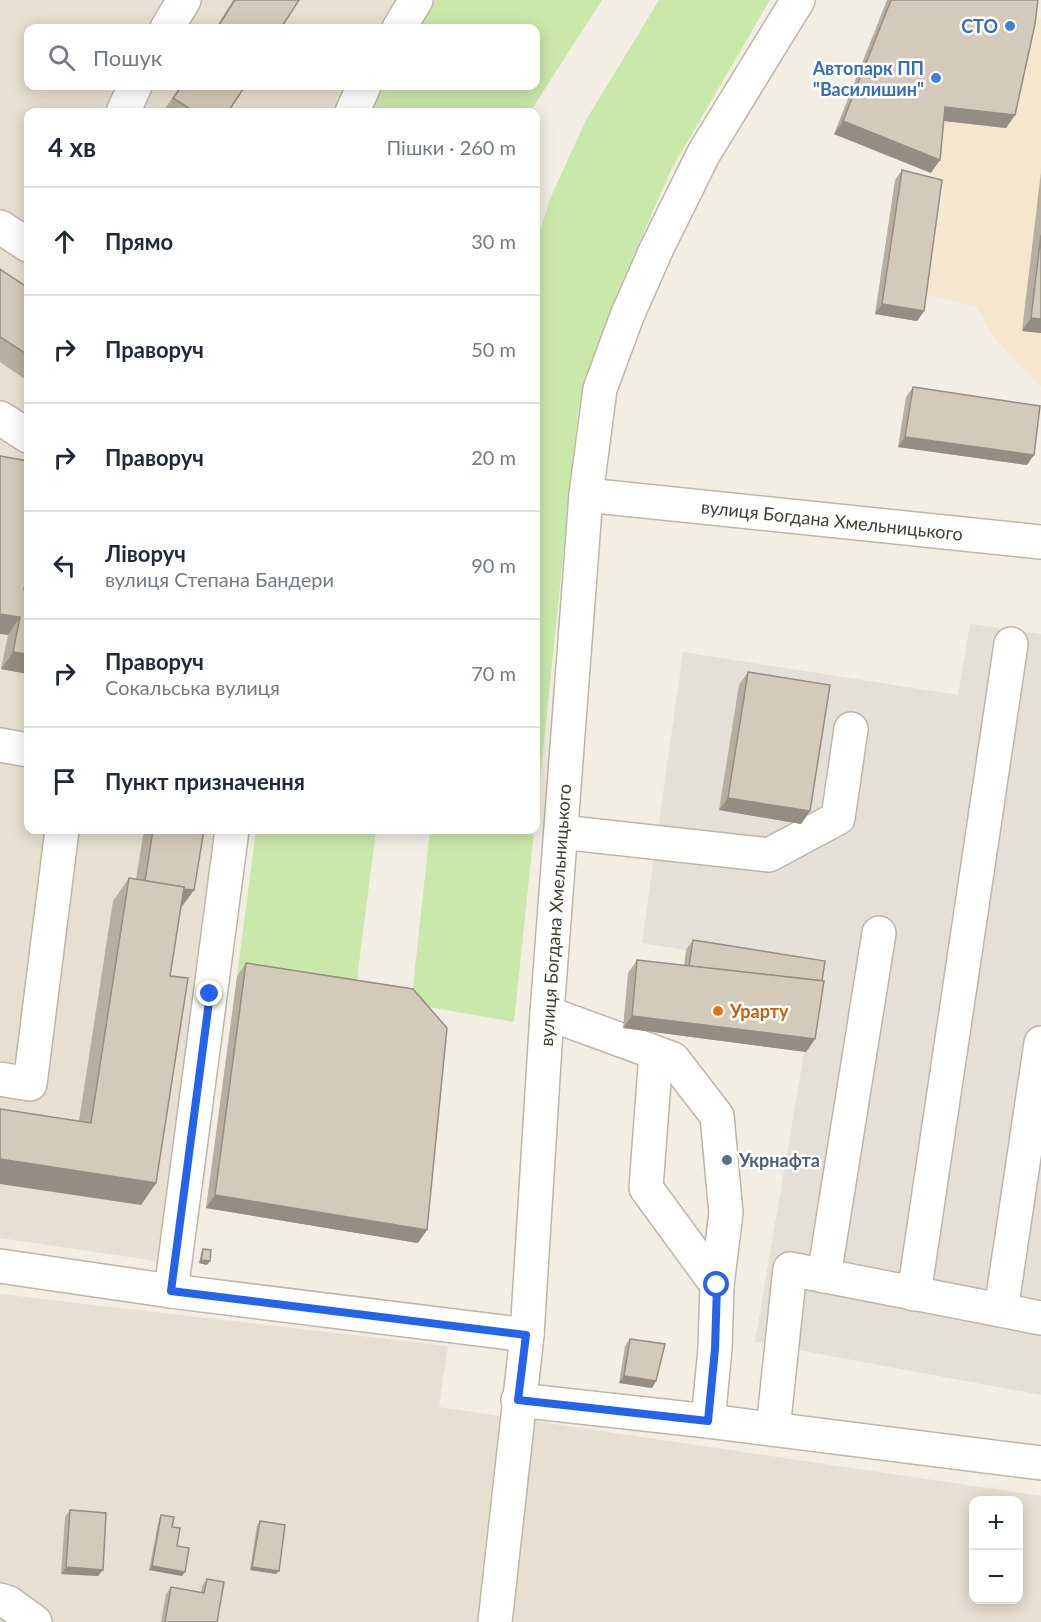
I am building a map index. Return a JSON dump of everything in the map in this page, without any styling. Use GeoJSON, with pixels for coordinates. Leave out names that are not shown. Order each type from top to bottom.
{"type":"FeatureCollection","features":[{"type":"Feature","properties":{"kind":"street"},"geometry":{"type":"LineString","coordinates":[[169,24],[184,0]]}},
{"type":"Feature","properties":{"kind":"street"},"geometry":{"type":"LineString","coordinates":[[401,24],[416,0]]}},
{"type":"Feature","properties":{"kind":"street","name":"вулиця Богдана Хмельницького"},"geometry":{"type":"LineString","coordinates":[[495,1622],[526,1335],[547,1013],[586,495],[600,389],[627,316],[656,249],[704,153],[798,0]]}},
{"type":"Feature","properties":{"kind":"street"},"geometry":{"type":"LineString","coordinates":[[125,108],[133,90]]}},
{"type":"Feature","properties":{"kind":"street"},"geometry":{"type":"LineString","coordinates":[[353,108],[362,90]]}},
{"type":"Feature","properties":{"kind":"street"},"geometry":{"type":"LineString","coordinates":[[0,227],[24,242]]}},
{"type":"Feature","properties":{"kind":"street"},"geometry":{"type":"LineString","coordinates":[[0,418],[24,433]]}},
{"type":"Feature","properties":{"kind":"street","name":"вулиця Богдана Хмельницького"},"geometry":{"type":"LineString","coordinates":[[586,495],[1041,542]]}},
{"type":"Feature","properties":{"kind":"street"},"geometry":{"type":"LineString","coordinates":[[914,1294],[1011,644]]}},
{"type":"Feature","properties":{"kind":"street"},"geometry":{"type":"LineString","coordinates":[[561,832],[769,855],[838,818],[851,729]]}},
{"type":"Feature","properties":{"kind":"street"},"geometry":{"type":"LineString","coordinates":[[0,745],[24,749]]}},
{"type":"Feature","properties":{"kind":"street"},"geometry":{"type":"LineString","coordinates":[[0,1079],[30,1084],[61,834]]}},
{"type":"Feature","properties":{"kind":"street"},"geometry":{"type":"LineString","coordinates":[[171,1291],[231,834]]}},
{"type":"Feature","properties":{"kind":"street"},"geometry":{"type":"LineString","coordinates":[[824,1276],[879,933]]}},
{"type":"Feature","properties":{"kind":"street"},"geometry":{"type":"LineString","coordinates":[[210,994],[244,1000]]}},
{"type":"Feature","properties":{"kind":"street"},"geometry":{"type":"LineString","coordinates":[[547,1013],[673,1059],[717,1116],[726,1213],[717,1285],[715,1349],[708,1421]]}},
{"type":"Feature","properties":{"kind":"street"},"geometry":{"type":"LineString","coordinates":[[1001,1310],[1041,1043]]}},
{"type":"Feature","properties":{"kind":"street"},"geometry":{"type":"LineString","coordinates":[[656,1053],[646,1188],[717,1285]]}},
{"type":"Feature","properties":{"kind":"street"},"geometry":{"type":"LineString","coordinates":[[0,1266],[171,1291],[526,1335]]}},
{"type":"Feature","properties":{"kind":"street"},"geometry":{"type":"LineString","coordinates":[[772,1429],[790,1269],[1041,1318]]}},
{"type":"Feature","properties":{"kind":"street"},"geometry":{"type":"LineString","coordinates":[[518,1400],[708,1421],[1041,1463]]}},
{"type":"Feature","properties":{"kind":"street"},"geometry":{"type":"LineString","coordinates":[[0,1600],[9,1603],[35,1622]]}},
{"type":"Feature","properties":{"kind":"shaded area"},"geometry":{"type":"Polygon","coordinates":[[[0,0],[403,0],[388,24],[24,24],[24,90],[348,90],[336,108],[24,108],[24,834],[220,834],[163,1262],[0,1238],[0,0]]]}},
{"type":"Feature","properties":{"kind":"shaded area"},"geometry":{"type":"Polygon","coordinates":[[[1029,16],[1041,18],[1041,387],[996,340],[976,306],[927,295],[944,186],[931,173],[935,120],[1029,16]]]}},
{"type":"Feature","properties":{"kind":"shaded area"},"geometry":{"type":"Polygon","coordinates":[[[970,624],[1041,634],[1041,1395],[755,1342],[818,971],[642,943],[683,652],[958,695],[970,624]]]}},
{"type":"Feature","properties":{"kind":"shaded area"},"geometry":{"type":"Polygon","coordinates":[[[0,1294],[448,1346],[439,1407],[1041,1496],[1041,1622],[0,1622],[0,1294]]]}},
{"type":"Feature","properties":{"kind":"green space"},"geometry":{"type":"Polygon","coordinates":[[[435,0],[602,0],[533,108],[373,108],[380,90],[540,90],[540,24],[420,24],[435,0]]]}},
{"type":"Feature","properties":{"kind":"green space"},"geometry":{"type":"Polygon","coordinates":[[[659,0],[770,0],[671,170],[613,303],[578,412],[540,781],[540,230],[550,199],[586,120],[659,0]]]}},
{"type":"Feature","properties":{"kind":"green space"},"geometry":{"type":"Polygon","coordinates":[[[255,834],[375,834],[355,994],[237,976],[255,834]]]}},
{"type":"Feature","properties":{"kind":"green space"},"geometry":{"type":"Polygon","coordinates":[[[430,834],[534,834],[514,1022],[411,1004],[430,834]]]}},
{"type":"Feature","properties":{"kind":"building"},"geometry":{"type":"Polygon","coordinates":[[[235,0],[299,0],[284,24],[220,24],[235,0]]]}},
{"type":"Feature","properties":{"kind":"building","name":"Автопарк ПП \"Василишин\""},"geometry":{"type":"Polygon","coordinates":[[[891,0],[1038,0],[1015,115],[945,107],[940,160],[843,121],[891,0]]]}},
{"type":"Feature","properties":{"kind":"building"},"geometry":{"type":"Polygon","coordinates":[[[179,90],[242,90],[231,108],[189,108],[173,98],[179,90]]]}},
{"type":"Feature","properties":{"kind":"building"},"geometry":{"type":"Polygon","coordinates":[[[902,170],[942,180],[924,311],[882,304],[902,170]]]}},
{"type":"Feature","properties":{"kind":"building"},"geometry":{"type":"Polygon","coordinates":[[[1041,235],[1041,319],[1031,318],[1041,235]]]}},
{"type":"Feature","properties":{"kind":"building"},"geometry":{"type":"Polygon","coordinates":[[[0,269],[24,285],[24,352],[0,337],[0,269]]]}},
{"type":"Feature","properties":{"kind":"building"},"geometry":{"type":"Polygon","coordinates":[[[913,387],[1040,406],[1034,455],[905,437],[913,387]]]}},
{"type":"Feature","properties":{"kind":"building"},"geometry":{"type":"Polygon","coordinates":[[[0,456],[24,460],[24,653],[13,652],[20,617],[0,614],[0,456]]]}},
{"type":"Feature","properties":{"kind":"building"},"geometry":{"type":"Polygon","coordinates":[[[748,672],[830,685],[810,811],[728,798],[748,672]]]}},
{"type":"Feature","properties":{"kind":"building"},"geometry":{"type":"Polygon","coordinates":[[[152,834],[203,834],[194,890],[145,881],[152,834]]]}},
{"type":"Feature","properties":{"kind":"building"},"geometry":{"type":"Polygon","coordinates":[[[129,878],[184,887],[170,976],[188,978],[156,1183],[0,1159],[0,1109],[91,1123],[129,878]]]}},
{"type":"Feature","properties":{"kind":"building"},"geometry":{"type":"Polygon","coordinates":[[[693,940],[825,961],[822,981],[689,966],[693,940]]]}},
{"type":"Feature","properties":{"kind":"building","name":"Урарту"},"geometry":{"type":"Polygon","coordinates":[[[637,960],[824,981],[815,1039],[632,1016],[637,960]]]}},
{"type":"Feature","properties":{"kind":"building"},"geometry":{"type":"Polygon","coordinates":[[[246,963],[413,989],[447,1028],[427,1230],[215,1195],[246,963]]]}},
{"type":"Feature","properties":{"kind":"building"},"geometry":{"type":"Polygon","coordinates":[[[203,1249],[211,1250],[210,1261],[201,1260],[203,1249]]]}},
{"type":"Feature","properties":{"kind":"building"},"geometry":{"type":"Polygon","coordinates":[[[630,1339],[665,1344],[656,1381],[624,1376],[630,1339]]]}},
{"type":"Feature","properties":{"kind":"building"},"geometry":{"type":"Polygon","coordinates":[[[70,1510],[106,1513],[103,1570],[66,1567],[70,1510]]]}},
{"type":"Feature","properties":{"kind":"building"},"geometry":{"type":"Polygon","coordinates":[[[161,1515],[174,1517],[172,1527],[180,1528],[177,1546],[189,1548],[185,1572],[152,1566],[161,1515]]]}},
{"type":"Feature","properties":{"kind":"building"},"geometry":{"type":"Polygon","coordinates":[[[260,1521],[285,1525],[279,1571],[252,1567],[260,1521]]]}},
{"type":"Feature","properties":{"kind":"building"},"geometry":{"type":"Polygon","coordinates":[[[207,1579],[224,1582],[217,1622],[165,1622],[171,1587],[204,1593],[207,1579]]]}},
{"type":"Feature","properties":{"kind":"place","name":"СТО"},"geometry":{"type":"Point","coordinates":[1010,26]}},
{"type":"Feature","properties":{"kind":"place","name":"Автопарк ПП \"Василишин\""},"geometry":{"type":"Point","coordinates":[936,78]}},
{"type":"Feature","properties":{"kind":"place","name":"Урарту"},"geometry":{"type":"Point","coordinates":[718,1011]}},
{"type":"Feature","properties":{"kind":"place","name":"Укрнафта"},"geometry":{"type":"Point","coordinates":[727,1160]}},
{"type":"Feature","properties":{"kind":"route"},"geometry":{"type":"LineString","coordinates":[[210,994],[171,1291],[526,1335],[518,1400],[708,1421],[715,1349],[717,1285]]}}]}
